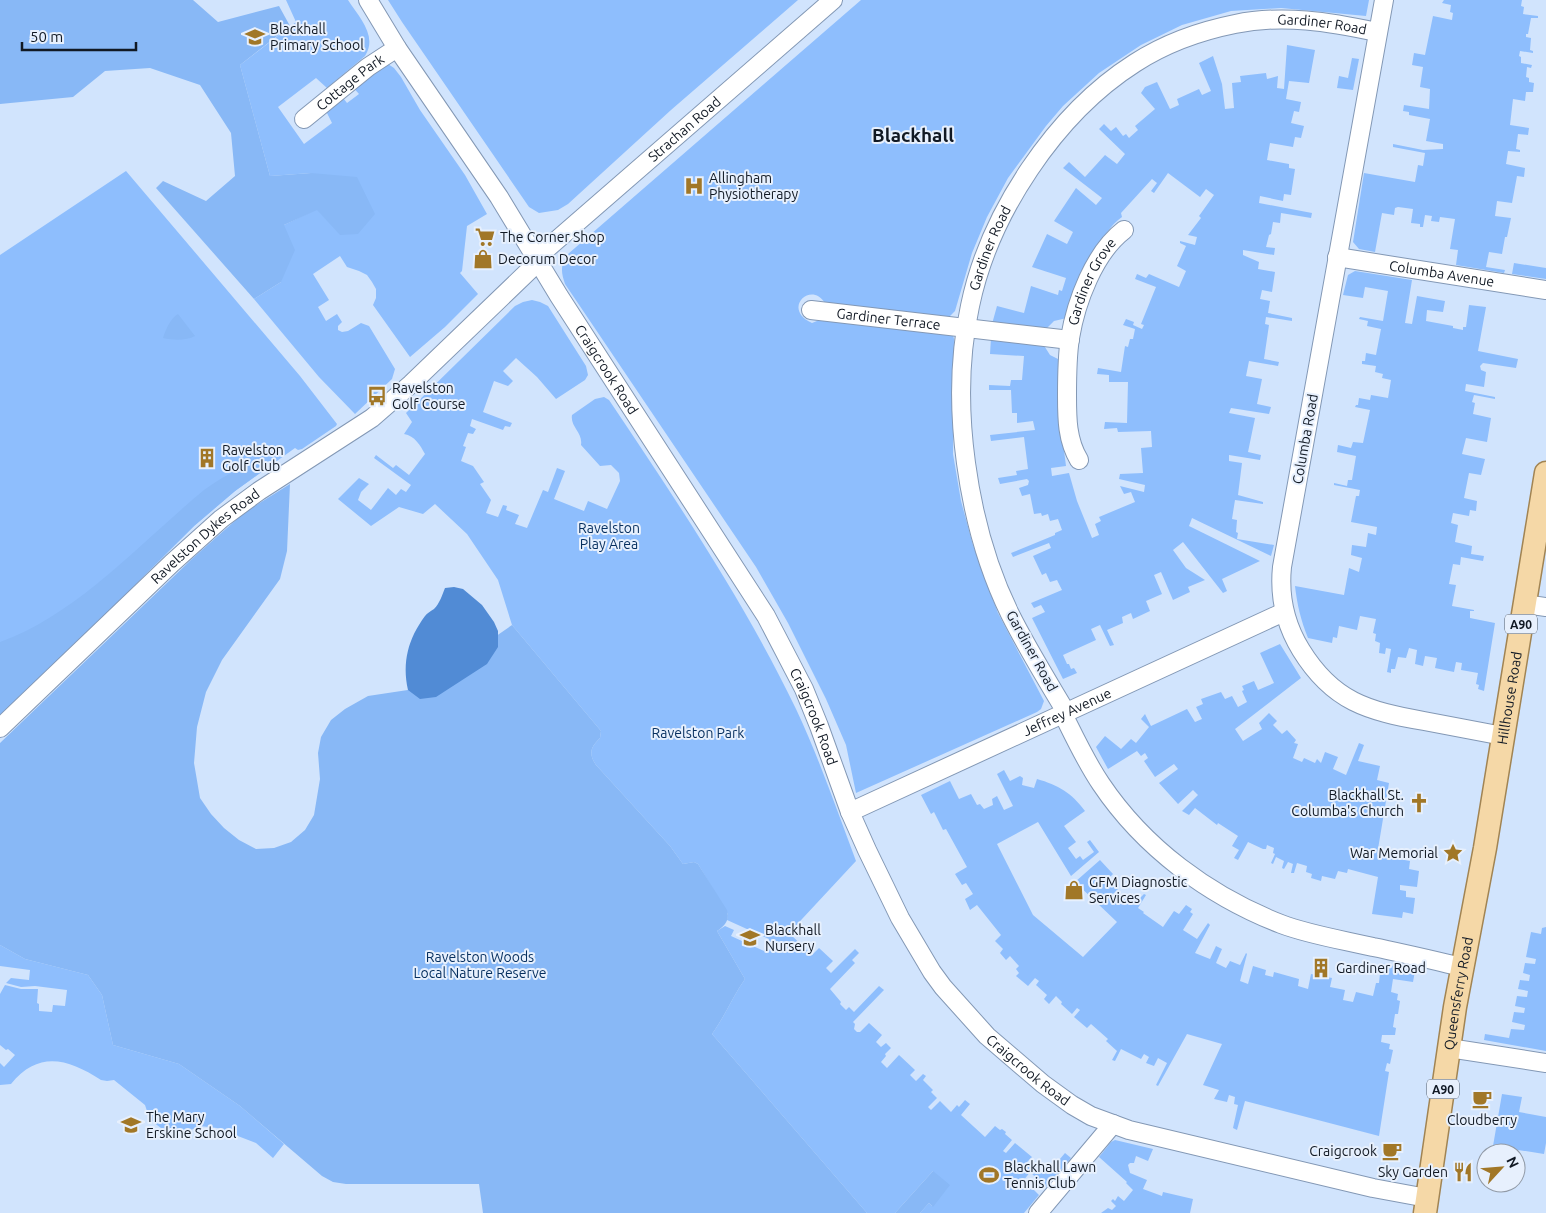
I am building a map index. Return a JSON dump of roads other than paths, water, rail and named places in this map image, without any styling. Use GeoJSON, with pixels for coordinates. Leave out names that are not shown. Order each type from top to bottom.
{"type":"FeatureCollection","features":[{"type":"Feature","properties":{"kind":"main road","name":"Hillhouse Road"},"geometry":{"type":"LineString","coordinates":[[1496,775],[1546,473]]}},
{"type":"Feature","properties":{"kind":"main road","name":"Queensferry Road"},"geometry":{"type":"LineString","coordinates":[[1426,1206],[1462,967],[1485,848],[1496,775]]}},
{"type":"Feature","properties":{"kind":"street","name":"Craigcrook Road"},"geometry":{"type":"LineString","coordinates":[[368,0],[397,48],[494,190],[537,261],[766,616],[807,696],[850,812],[900,918],[943,987],[987,1036],[1043,1084],[1072,1105],[1092,1116],[1113,1124],[1373,1188],[1426,1206]]}},
{"type":"Feature","properties":{"kind":"street","name":"Strachan Road"},"geometry":{"type":"LineString","coordinates":[[537,261],[833,0]]}},
{"type":"Feature","properties":{"kind":"street","name":"Columba Road"},"geometry":{"type":"LineString","coordinates":[[1384,0],[1282,567],[1280,585],[1284,612],[1297,644],[1307,660],[1318,675],[1344,697],[1374,711],[1503,736]]}},
{"type":"Feature","properties":{"kind":"street","name":"Gardiner Road"},"geometry":{"type":"LineString","coordinates":[[1377,32],[1334,23],[1307,20],[1268,20],[1237,23],[1211,29],[1179,40],[1152,53],[1122,72],[1090,99],[1072,117],[1023,179],[1005,211],[987,250],[974,288],[966,327],[962,375],[962,424],[972,501],[981,538],[1010,614],[1065,713],[1096,775],[1127,818],[1146,838],[1176,864],[1214,891],[1255,912],[1297,929],[1462,967]]}},
{"type":"Feature","properties":{"kind":"street","name":"Cottage Park"},"geometry":{"type":"LineString","coordinates":[[304,119],[368,67],[397,48]]}},
{"type":"Feature","properties":{"kind":"street","name":"Gardiner Grove"},"geometry":{"type":"LineString","coordinates":[[1078,460],[1070,440],[1068,423],[1070,340],[1081,299],[1095,268],[1110,244],[1124,230]]}},
{"type":"Feature","properties":{"kind":"street","name":"Columba Avenue"},"geometry":{"type":"LineString","coordinates":[[1337,257],[1546,290]]}},
{"type":"Feature","properties":{"kind":"street","name":"Ravelston Dykes Road"},"geometry":{"type":"LineString","coordinates":[[0,728],[172,563],[221,519],[259,491],[372,418],[410,384],[537,261]]}},
{"type":"Feature","properties":{"kind":"street","name":"Gardiner Terrace"},"geometry":{"type":"LineString","coordinates":[[811,310],[966,327]]}},
{"type":"Feature","properties":{"kind":"street","name":"Gardiner Grove"},"geometry":{"type":"LineString","coordinates":[[966,327],[1070,340]]}},
{"type":"Feature","properties":{"kind":"street"},"geometry":{"type":"LineString","coordinates":[[1524,604],[1546,608]]}},
{"type":"Feature","properties":{"kind":"street","name":"Jeffrey Avenue"},"geometry":{"type":"LineString","coordinates":[[850,812],[1284,612]]}},
{"type":"Feature","properties":{"kind":"street"},"geometry":{"type":"LineString","coordinates":[[1449,1048],[1546,1064]]}},
{"type":"Feature","properties":{"kind":"street"},"geometry":{"type":"LineString","coordinates":[[1038,1213],[1113,1124]]}},
{"type":"Feature","properties":{"kind":"place","name":"Blackhall Primary School"},"geometry":{"type":"Point","coordinates":[255,37]}},
{"type":"Feature","properties":{"kind":"place","name":"Allingham Physiotherapy"},"geometry":{"type":"Point","coordinates":[694,186]}},
{"type":"Feature","properties":{"kind":"place","name":"The Corner Shop"},"geometry":{"type":"Point","coordinates":[485,237]}},
{"type":"Feature","properties":{"kind":"place","name":"Decorum Decor"},"geometry":{"type":"Point","coordinates":[483,259]}},
{"type":"Feature","properties":{"kind":"place","name":"Ravelston Golf Course"},"geometry":{"type":"Point","coordinates":[377,396]}},
{"type":"Feature","properties":{"kind":"place","name":"Ravelston Golf Club"},"geometry":{"type":"Point","coordinates":[207,458]}},
{"type":"Feature","properties":{"kind":"place","name":"Blackhall St. Columba's Church"},"geometry":{"type":"Point","coordinates":[1419,803]}},
{"type":"Feature","properties":{"kind":"place","name":"War Memorial"},"geometry":{"type":"Point","coordinates":[1453,853]}},
{"type":"Feature","properties":{"kind":"place","name":"GFM Diagnostic Services"},"geometry":{"type":"Point","coordinates":[1074,890]}},
{"type":"Feature","properties":{"kind":"place","name":"Blackhall Nursery"},"geometry":{"type":"Point","coordinates":[750,938]}},
{"type":"Feature","properties":{"kind":"place","name":"Gardiner Road"},"geometry":{"type":"Point","coordinates":[1321,968]}},
{"type":"Feature","properties":{"kind":"place","name":"Cloudberry"},"geometry":{"type":"Point","coordinates":[1482,1099]}},
{"type":"Feature","properties":{"kind":"place","name":"The Mary Erskine School"},"geometry":{"type":"Point","coordinates":[131,1125]}},
{"type":"Feature","properties":{"kind":"place","name":"Craigcrook"},"geometry":{"type":"Point","coordinates":[1392,1151]}},
{"type":"Feature","properties":{"kind":"place","name":"Sky Garden"},"geometry":{"type":"Point","coordinates":[1463,1172]}},
{"type":"Feature","properties":{"kind":"place","name":"Blackhall Lawn Tennis Club"},"geometry":{"type":"Point","coordinates":[989,1175]}},
{"type":"Feature","properties":{"kind":"district","name":"Blackhall"},"geometry":{"type":"Point","coordinates":[913,135]}},
{"type":"Feature","properties":{"kind":"park label","name":"Ravelston Play Area"},"geometry":{"type":"Point","coordinates":[609,536]}},
{"type":"Feature","properties":{"kind":"park label","name":"Ravelston Park"},"geometry":{"type":"Point","coordinates":[698,733]}},
{"type":"Feature","properties":{"kind":"park label","name":"Ravelston Woods Local Nature Reserve"},"geometry":{"type":"Point","coordinates":[480,966]}}]}
